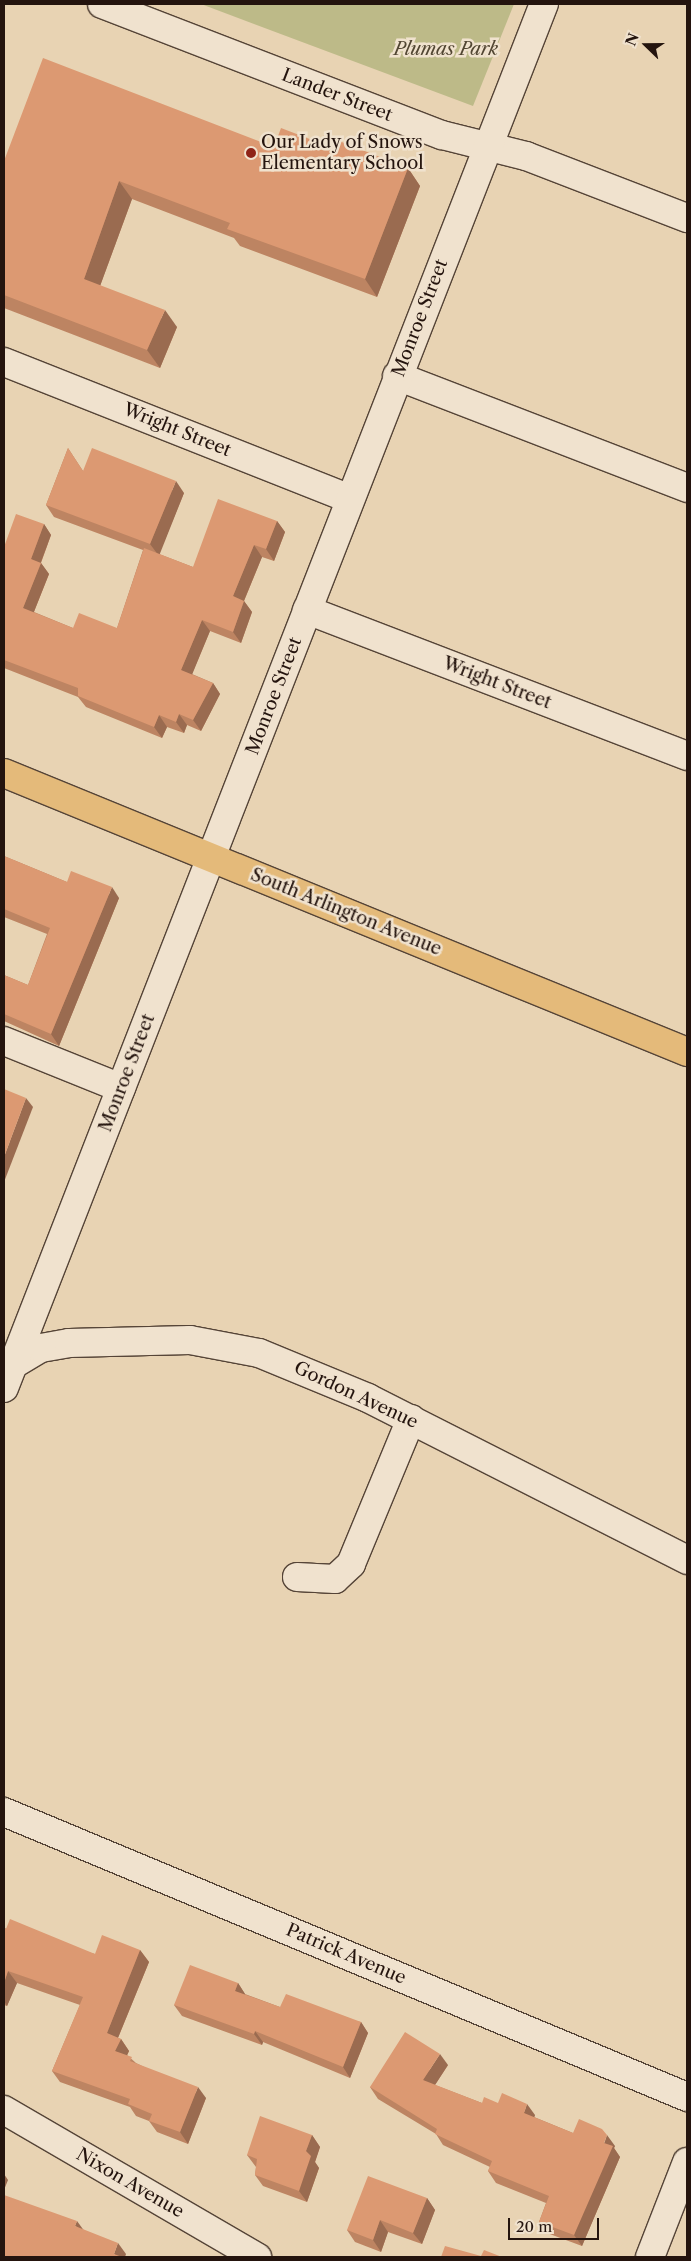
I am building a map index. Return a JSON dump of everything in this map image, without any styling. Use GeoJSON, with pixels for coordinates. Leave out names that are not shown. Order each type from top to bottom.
{"type":"FeatureCollection","features":[{"type":"Feature","properties":{"kind":"main road","name":"South Arlington Avenue"},"geometry":{"type":"LineString","coordinates":[[4,773],[687,1052]]}},
{"type":"Feature","properties":{"kind":"street","name":"Lander Street"},"geometry":{"type":"LineString","coordinates":[[102,4],[442,136],[526,156],[687,218]]}},
{"type":"Feature","properties":{"kind":"street","name":"Monroe Street"},"geometry":{"type":"LineString","coordinates":[[4,1388],[9,1367],[121,1088],[397,376],[544,4]]}},
{"type":"Feature","properties":{"kind":"street","name":"Wright Street"},"geometry":{"type":"LineString","coordinates":[[4,362],[350,499]]}},
{"type":"Feature","properties":{"kind":"street"},"geometry":{"type":"LineString","coordinates":[[397,376],[687,488]]}},
{"type":"Feature","properties":{"kind":"street","name":"Wright Street"},"geometry":{"type":"LineString","coordinates":[[307,610],[687,756]]}},
{"type":"Feature","properties":{"kind":"street"},"geometry":{"type":"LineString","coordinates":[[4,1041],[121,1088]]}},
{"type":"Feature","properties":{"kind":"street","name":"Gordon Avenue"},"geometry":{"type":"LineString","coordinates":[[9,1367],[53,1345],[206,1342],[284,1362],[411,1420],[687,1560]]}},
{"type":"Feature","properties":{"kind":"street"},"geometry":{"type":"LineString","coordinates":[[297,1577],[335,1580],[351,1564],[411,1420]]}},
{"type":"Feature","properties":{"kind":"street","name":"Patrick Avenue"},"geometry":{"type":"LineString","coordinates":[[4,1812],[687,2097]]}},
{"type":"Feature","properties":{"kind":"street","name":"Nixon Avenue"},"geometry":{"type":"LineString","coordinates":[[4,2110],[256,2257]]}},
{"type":"Feature","properties":{"kind":"street"},"geometry":{"type":"LineString","coordinates":[[650,2257],[687,2162]]}},
{"type":"Feature","properties":{"kind":"green space","name":"Plumas Park"},"geometry":{"type":"Polygon","coordinates":[[[201,4],[514,4],[473,106],[201,4]]]}},
{"type":"Feature","properties":{"kind":"building"},"geometry":{"type":"Polygon","coordinates":[[[43,58],[274,147],[281,128],[320,143],[324,135],[408,168],[365,279],[227,229],[230,223],[119,181],[84,279],[165,310],[147,350],[4,295],[4,161],[43,58]]]}},
{"type":"Feature","properties":{"kind":"building"},"geometry":{"type":"Polygon","coordinates":[[[68,448],[83,471],[92,448],[176,481],[150,544],[46,505],[68,448]]]}},
{"type":"Feature","properties":{"kind":"building"},"geometry":{"type":"Polygon","coordinates":[[[218,499],[277,521],[266,549],[254,545],[233,596],[244,601],[233,632],[202,620],[181,670],[213,683],[193,720],[179,714],[176,722],[159,715],[154,727],[78,696],[78,688],[4,660],[4,547],[16,514],[44,524],[31,559],[41,563],[23,608],[73,628],[79,613],[117,628],[144,548],[193,567],[218,499]]]}},
{"type":"Feature","properties":{"kind":"building"},"geometry":{"type":"Polygon","coordinates":[[[4,856],[67,882],[71,871],[112,887],[51,1034],[4,1014],[4,975],[28,985],[50,928],[4,909],[4,856]]]}},
{"type":"Feature","properties":{"kind":"building"},"geometry":{"type":"Polygon","coordinates":[[[4,1089],[26,1098],[4,1157],[4,1089]]]}},
{"type":"Feature","properties":{"kind":"building"},"geometry":{"type":"Polygon","coordinates":[[[10,1919],[95,1954],[102,1935],[140,1950],[107,2033],[121,2039],[115,2051],[132,2057],[130,2061],[198,2087],[180,2132],[149,2121],[152,2114],[128,2104],[130,2099],[52,2071],[83,1997],[8,1971],[4,1983],[4,1928],[6,1929],[10,1919]]]}},
{"type":"Feature","properties":{"kind":"building"},"geometry":{"type":"Polygon","coordinates":[[[190,1965],[238,1983],[235,1991],[280,2007],[286,1994],[361,2022],[343,2067],[255,2031],[254,2034],[174,2005],[190,1965]]]}},
{"type":"Feature","properties":{"kind":"building"},"geometry":{"type":"Polygon","coordinates":[[[405,2032],[440,2054],[423,2080],[482,2103],[484,2097],[498,2103],[502,2093],[527,2104],[524,2113],[573,2133],[579,2119],[602,2129],[607,2135],[604,2143],[613,2146],[574,2235],[539,2222],[549,2196],[488,2171],[492,2161],[435,2134],[437,2129],[370,2087],[405,2032]]]}},
{"type":"Feature","properties":{"kind":"building"},"geometry":{"type":"Polygon","coordinates":[[[260,2116],[312,2135],[306,2151],[311,2156],[299,2191],[255,2175],[257,2159],[247,2155],[260,2116]]]}},
{"type":"Feature","properties":{"kind":"building"},"geometry":{"type":"Polygon","coordinates":[[[368,2176],[427,2198],[413,2233],[380,2220],[373,2240],[347,2230],[368,2176]]]}},
{"type":"Feature","properties":{"kind":"building"},"geometry":{"type":"Polygon","coordinates":[[[4,2195],[77,2221],[75,2226],[118,2243],[114,2254],[122,2257],[4,2257],[4,2195]]]}},
{"type":"Feature","properties":{"kind":"building"},"geometry":{"type":"Polygon","coordinates":[[[445,2246],[481,2256],[484,2250],[502,2257],[441,2257],[445,2246]]]}},
{"type":"Feature","properties":{"kind":"place","name":"Our Lady of Snows Elementary School"},"geometry":{"type":"Point","coordinates":[251,153]}}]}
